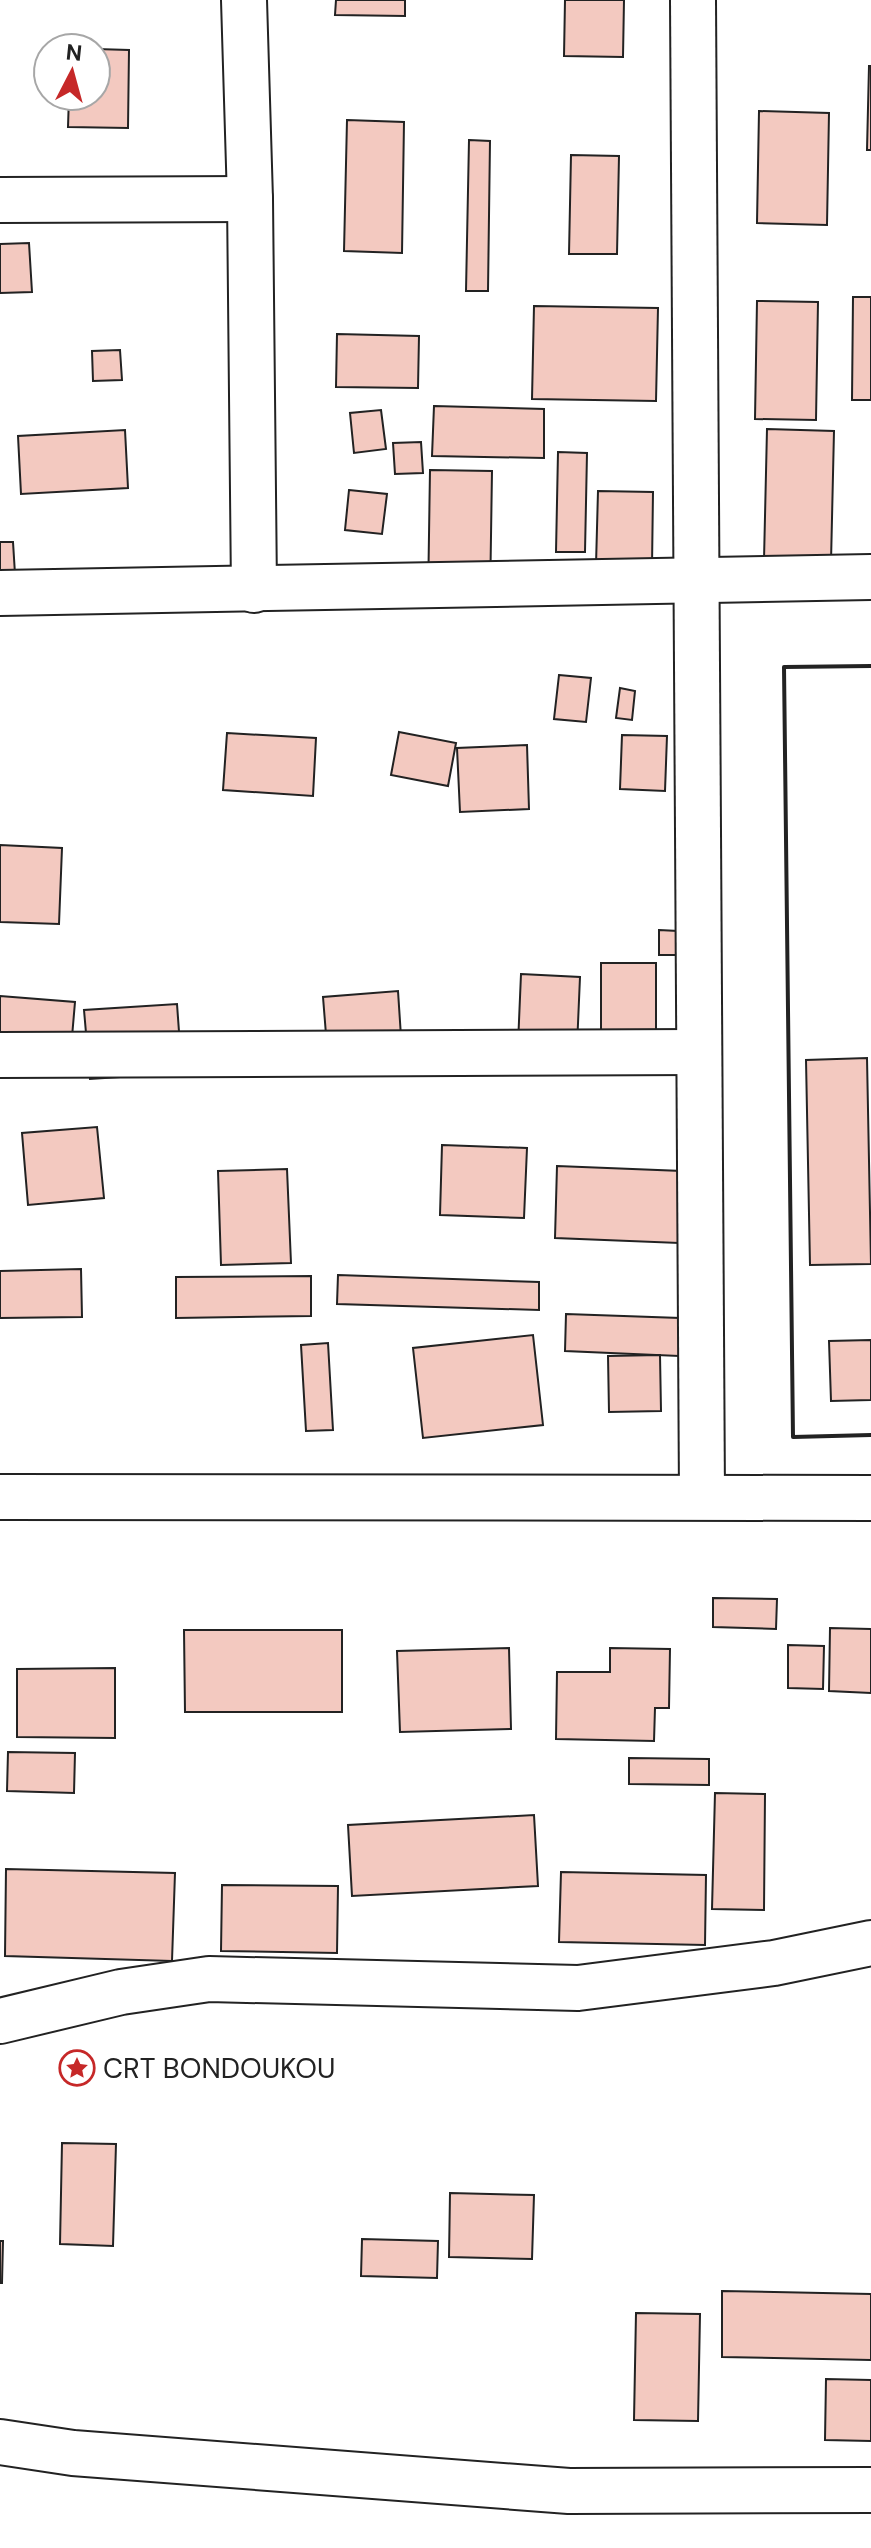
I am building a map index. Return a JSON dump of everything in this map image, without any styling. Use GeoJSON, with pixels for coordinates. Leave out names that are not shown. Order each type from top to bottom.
{"type":"FeatureCollection","features":[{"type":"Feature","properties":{"kind":"street"},"geometry":{"type":"LineString","coordinates":[[244,0],[250,199],[254,590]]}},
{"type":"Feature","properties":{"kind":"street"},"geometry":{"type":"LineString","coordinates":[[693,0],[702,1497]]}},
{"type":"Feature","properties":{"kind":"street"},"geometry":{"type":"LineString","coordinates":[[0,200],[250,199]]}},
{"type":"Feature","properties":{"kind":"street"},"geometry":{"type":"LineString","coordinates":[[0,593],[871,577]]}},
{"type":"Feature","properties":{"kind":"street"},"geometry":{"type":"LineString","coordinates":[[0,1055],[698,1052]]}},
{"type":"Feature","properties":{"kind":"street"},"geometry":{"type":"LineString","coordinates":[[0,1497],[871,1498]]}},
{"type":"Feature","properties":{"kind":"street"},"geometry":{"type":"LineString","coordinates":[[0,2021],[121,1992],[209,1979],[578,1988],[774,1963],[871,1943]]}},
{"type":"Feature","properties":{"kind":"street"},"geometry":{"type":"LineString","coordinates":[[0,2442],[73,2453],[569,2491],[871,2490]]}},
{"type":"Feature","properties":{"kind":"building"},"geometry":{"type":"Polygon","coordinates":[[[336,0],[405,0],[405,16],[335,15],[336,0]]]}},
{"type":"Feature","properties":{"kind":"building"},"geometry":{"type":"Polygon","coordinates":[[[565,0],[624,0],[623,57],[564,56],[565,0]]]}},
{"type":"Feature","properties":{"kind":"building"},"geometry":{"type":"Polygon","coordinates":[[[112,49],[129,50],[128,128],[68,127],[68,112],[112,112],[112,49]]]}},
{"type":"Feature","properties":{"kind":"building"},"geometry":{"type":"Polygon","coordinates":[[[869,66],[871,150],[867,150],[869,66]]]}},
{"type":"Feature","properties":{"kind":"building"},"geometry":{"type":"Polygon","coordinates":[[[759,111],[829,113],[827,225],[757,223],[759,111]]]}},
{"type":"Feature","properties":{"kind":"building"},"geometry":{"type":"Polygon","coordinates":[[[347,120],[404,122],[402,253],[344,251],[347,120]]]}},
{"type":"Feature","properties":{"kind":"building"},"geometry":{"type":"Polygon","coordinates":[[[469,140],[490,141],[488,291],[466,291],[469,140]]]}},
{"type":"Feature","properties":{"kind":"building"},"geometry":{"type":"Polygon","coordinates":[[[571,155],[619,156],[617,254],[569,254],[571,155]]]}},
{"type":"Feature","properties":{"kind":"building"},"geometry":{"type":"Polygon","coordinates":[[[29,243],[32,292],[0,293],[0,244],[29,243]]]}},
{"type":"Feature","properties":{"kind":"building"},"geometry":{"type":"Polygon","coordinates":[[[853,297],[871,297],[871,400],[852,400],[853,297]]]}},
{"type":"Feature","properties":{"kind":"building"},"geometry":{"type":"Polygon","coordinates":[[[757,301],[818,302],[816,420],[755,419],[757,301]]]}},
{"type":"Feature","properties":{"kind":"building"},"geometry":{"type":"Polygon","coordinates":[[[534,306],[658,308],[656,401],[532,399],[534,306]]]}},
{"type":"Feature","properties":{"kind":"building"},"geometry":{"type":"Polygon","coordinates":[[[337,334],[419,336],[418,388],[336,387],[337,334]]]}},
{"type":"Feature","properties":{"kind":"building"},"geometry":{"type":"Polygon","coordinates":[[[120,350],[122,380],[93,381],[92,351],[120,350]]]}},
{"type":"Feature","properties":{"kind":"building"},"geometry":{"type":"Polygon","coordinates":[[[434,406],[544,409],[544,458],[432,456],[434,406]]]}},
{"type":"Feature","properties":{"kind":"building"},"geometry":{"type":"Polygon","coordinates":[[[381,410],[386,449],[354,453],[350,413],[381,410]]]}},
{"type":"Feature","properties":{"kind":"building"},"geometry":{"type":"Polygon","coordinates":[[[767,429],[834,431],[831,562],[764,560],[767,429]]]}},
{"type":"Feature","properties":{"kind":"building"},"geometry":{"type":"Polygon","coordinates":[[[125,430],[128,488],[21,494],[18,436],[125,430]]]}},
{"type":"Feature","properties":{"kind":"building"},"geometry":{"type":"Polygon","coordinates":[[[421,442],[423,473],[395,474],[393,443],[421,442]]]}},
{"type":"Feature","properties":{"kind":"building"},"geometry":{"type":"Polygon","coordinates":[[[558,452],[587,453],[585,552],[556,552],[558,452]]]}},
{"type":"Feature","properties":{"kind":"building"},"geometry":{"type":"Polygon","coordinates":[[[430,470],[492,471],[490,601],[428,600],[430,470]]]}},
{"type":"Feature","properties":{"kind":"building"},"geometry":{"type":"Polygon","coordinates":[[[349,490],[387,494],[382,534],[345,530],[349,490]]]}},
{"type":"Feature","properties":{"kind":"building"},"geometry":{"type":"Polygon","coordinates":[[[598,491],[653,492],[652,566],[596,565],[598,491]]]}},
{"type":"Feature","properties":{"kind":"building"},"geometry":{"type":"Polygon","coordinates":[[[0,542],[13,542],[16,590],[0,591],[0,542]]]}},
{"type":"Feature","properties":{"kind":"building"},"geometry":{"type":"Polygon","coordinates":[[[559,675],[591,678],[586,722],[554,719],[559,675]]]}},
{"type":"Feature","properties":{"kind":"building"},"geometry":{"type":"Polygon","coordinates":[[[620,688],[635,691],[632,720],[616,718],[620,688]]]}},
{"type":"Feature","properties":{"kind":"building"},"geometry":{"type":"Polygon","coordinates":[[[399,732],[456,743],[448,786],[391,775],[399,732]]]}},
{"type":"Feature","properties":{"kind":"building"},"geometry":{"type":"Polygon","coordinates":[[[227,733],[316,738],[313,796],[223,790],[227,733]]]}},
{"type":"Feature","properties":{"kind":"building"},"geometry":{"type":"Polygon","coordinates":[[[622,735],[667,736],[665,791],[620,789],[622,735]]]}},
{"type":"Feature","properties":{"kind":"building"},"geometry":{"type":"Polygon","coordinates":[[[527,745],[529,809],[460,812],[457,748],[527,745]]]}},
{"type":"Feature","properties":{"kind":"building"},"geometry":{"type":"Polygon","coordinates":[[[0,845],[62,848],[59,924],[0,922],[0,845]]]}},
{"type":"Feature","properties":{"kind":"building"},"geometry":{"type":"Polygon","coordinates":[[[659,930],[678,931],[677,955],[659,955],[659,930]]]}},
{"type":"Feature","properties":{"kind":"building"},"geometry":{"type":"Polygon","coordinates":[[[601,963],[656,963],[656,1056],[601,1056],[601,963]]]}},
{"type":"Feature","properties":{"kind":"building"},"geometry":{"type":"Polygon","coordinates":[[[521,974],[580,977],[576,1070],[517,1068],[521,974]]]}},
{"type":"Feature","properties":{"kind":"building"},"geometry":{"type":"Polygon","coordinates":[[[398,991],[403,1067],[329,1072],[323,997],[398,991]]]}},
{"type":"Feature","properties":{"kind":"building"},"geometry":{"type":"Polygon","coordinates":[[[0,996],[75,1002],[69,1072],[0,1066],[0,996]]]}},
{"type":"Feature","properties":{"kind":"building"},"geometry":{"type":"Polygon","coordinates":[[[177,1004],[182,1073],[90,1079],[84,1010],[177,1004]]]}},
{"type":"Feature","properties":{"kind":"building"},"geometry":{"type":"Polygon","coordinates":[[[867,1058],[871,1264],[810,1265],[806,1060],[867,1058]]]}},
{"type":"Feature","properties":{"kind":"building"},"geometry":{"type":"Polygon","coordinates":[[[97,1127],[104,1198],[28,1205],[22,1133],[97,1127]]]}},
{"type":"Feature","properties":{"kind":"building"},"geometry":{"type":"Polygon","coordinates":[[[442,1145],[527,1148],[524,1218],[440,1215],[442,1145]]]}},
{"type":"Feature","properties":{"kind":"building"},"geometry":{"type":"Polygon","coordinates":[[[557,1166],[682,1171],[679,1243],[555,1238],[557,1166]]]}},
{"type":"Feature","properties":{"kind":"building"},"geometry":{"type":"Polygon","coordinates":[[[287,1169],[291,1263],[221,1265],[218,1171],[287,1169]]]}},
{"type":"Feature","properties":{"kind":"building"},"geometry":{"type":"Polygon","coordinates":[[[81,1269],[82,1317],[0,1318],[0,1271],[81,1269]]]}},
{"type":"Feature","properties":{"kind":"building"},"geometry":{"type":"Polygon","coordinates":[[[338,1275],[539,1282],[539,1310],[337,1304],[338,1275]]]}},
{"type":"Feature","properties":{"kind":"building"},"geometry":{"type":"Polygon","coordinates":[[[311,1276],[311,1316],[176,1318],[176,1277],[311,1276]]]}},
{"type":"Feature","properties":{"kind":"building"},"geometry":{"type":"Polygon","coordinates":[[[566,1314],[680,1318],[679,1356],[565,1351],[566,1314]]]}},
{"type":"Feature","properties":{"kind":"building"},"geometry":{"type":"Polygon","coordinates":[[[533,1335],[543,1425],[423,1438],[413,1348],[533,1335]]]}},
{"type":"Feature","properties":{"kind":"building"},"geometry":{"type":"Polygon","coordinates":[[[871,1340],[871,1400],[831,1401],[829,1341],[871,1340]]]}},
{"type":"Feature","properties":{"kind":"building"},"geometry":{"type":"Polygon","coordinates":[[[328,1343],[333,1430],[306,1431],[301,1345],[328,1343]]]}},
{"type":"Feature","properties":{"kind":"building"},"geometry":{"type":"Polygon","coordinates":[[[660,1355],[661,1411],[609,1412],[608,1356],[660,1355]]]}},
{"type":"Feature","properties":{"kind":"building"},"geometry":{"type":"Polygon","coordinates":[[[713,1598],[777,1599],[776,1629],[713,1627],[713,1598]]]}},
{"type":"Feature","properties":{"kind":"building"},"geometry":{"type":"Polygon","coordinates":[[[830,1628],[871,1629],[871,1693],[829,1691],[830,1628]]]}},
{"type":"Feature","properties":{"kind":"building"},"geometry":{"type":"Polygon","coordinates":[[[184,1630],[342,1630],[342,1712],[185,1712],[184,1630]]]}},
{"type":"Feature","properties":{"kind":"building"},"geometry":{"type":"Polygon","coordinates":[[[788,1645],[824,1646],[823,1689],[788,1688],[788,1645]]]}},
{"type":"Feature","properties":{"kind":"building"},"geometry":{"type":"Polygon","coordinates":[[[509,1648],[511,1729],[400,1732],[397,1651],[509,1648]]]}},
{"type":"Feature","properties":{"kind":"building"},"geometry":{"type":"Polygon","coordinates":[[[610,1648],[670,1649],[669,1708],[655,1708],[654,1741],[556,1739],[557,1672],[610,1672],[610,1648]]]}},
{"type":"Feature","properties":{"kind":"building"},"geometry":{"type":"Polygon","coordinates":[[[115,1668],[115,1738],[17,1737],[17,1669],[115,1668]]]}},
{"type":"Feature","properties":{"kind":"building"},"geometry":{"type":"Polygon","coordinates":[[[8,1752],[75,1753],[74,1793],[7,1791],[8,1752]]]}},
{"type":"Feature","properties":{"kind":"building"},"geometry":{"type":"Polygon","coordinates":[[[629,1758],[709,1759],[709,1785],[629,1784],[629,1758]]]}},
{"type":"Feature","properties":{"kind":"building"},"geometry":{"type":"Polygon","coordinates":[[[715,1793],[765,1794],[764,1910],[712,1909],[715,1793]]]}},
{"type":"Feature","properties":{"kind":"building"},"geometry":{"type":"Polygon","coordinates":[[[534,1815],[538,1886],[352,1896],[348,1825],[534,1815]]]}},
{"type":"Feature","properties":{"kind":"building"},"geometry":{"type":"Polygon","coordinates":[[[6,1869],[175,1873],[172,1961],[5,1956],[6,1869]]]}},
{"type":"Feature","properties":{"kind":"building"},"geometry":{"type":"Polygon","coordinates":[[[561,1872],[706,1875],[705,1945],[559,1942],[561,1872]]]}},
{"type":"Feature","properties":{"kind":"building"},"geometry":{"type":"Polygon","coordinates":[[[222,1885],[338,1886],[337,1953],[221,1951],[222,1885]]]}},
{"type":"Feature","properties":{"kind":"building"},"geometry":{"type":"Polygon","coordinates":[[[62,2143],[116,2144],[113,2246],[60,2244],[62,2143]]]}},
{"type":"Feature","properties":{"kind":"building"},"geometry":{"type":"Polygon","coordinates":[[[450,2193],[534,2195],[532,2259],[449,2257],[450,2193]]]}},
{"type":"Feature","properties":{"kind":"building"},"geometry":{"type":"Polygon","coordinates":[[[362,2239],[438,2241],[437,2278],[361,2276],[362,2239]]]}},
{"type":"Feature","properties":{"kind":"building"},"geometry":{"type":"Polygon","coordinates":[[[0,2241],[3,2241],[2,2283],[0,2283],[0,2241]]]}},
{"type":"Feature","properties":{"kind":"building"},"geometry":{"type":"Polygon","coordinates":[[[722,2291],[871,2294],[871,2360],[722,2357],[722,2291]]]}},
{"type":"Feature","properties":{"kind":"building"},"geometry":{"type":"Polygon","coordinates":[[[636,2313],[700,2314],[698,2421],[634,2420],[636,2313]]]}},
{"type":"Feature","properties":{"kind":"building"},"geometry":{"type":"Polygon","coordinates":[[[826,2379],[871,2380],[871,2441],[825,2440],[826,2379]]]}},
{"type":"Feature","properties":{"kind":"wall"},"geometry":{"type":"LineString","coordinates":[[871,666],[784,667],[793,1437],[871,1435]]}},
{"type":"Feature","properties":{"kind":"place","name":"CRT BONDOUKOU"},"geometry":{"type":"Point","coordinates":[77,2068]}}]}
